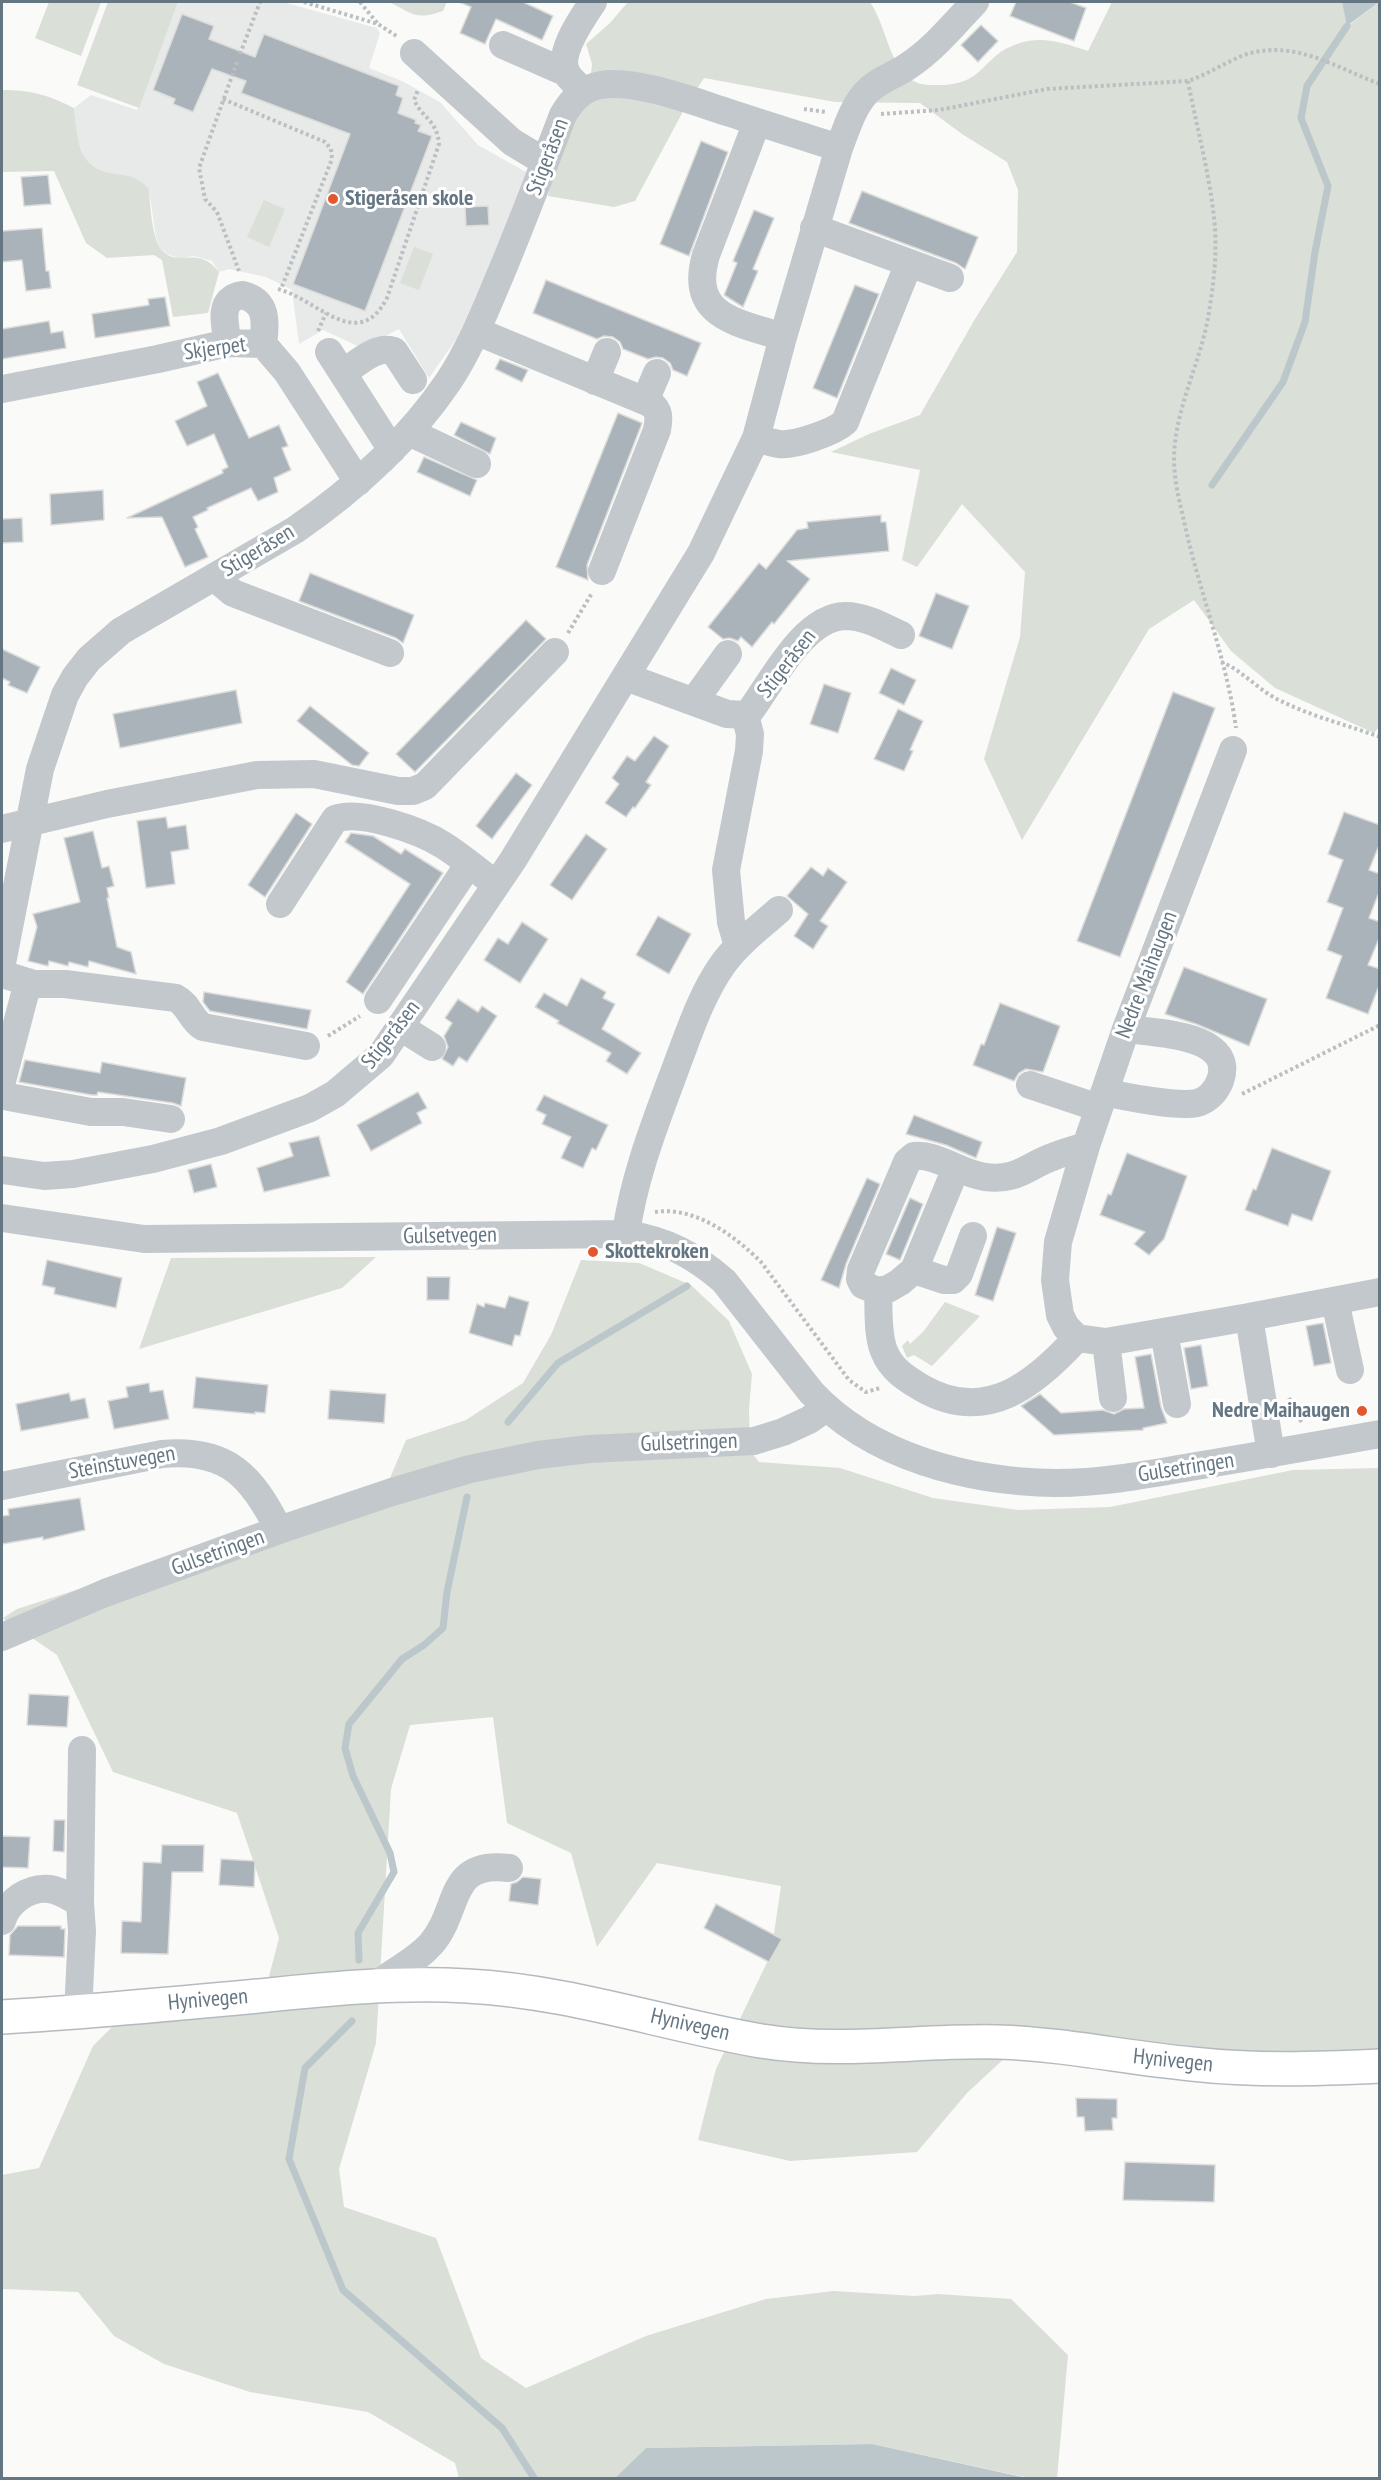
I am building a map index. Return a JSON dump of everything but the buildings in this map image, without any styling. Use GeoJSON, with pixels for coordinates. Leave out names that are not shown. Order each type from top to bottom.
{"type":"FeatureCollection","features":[{"type":"Feature","properties":{"kind":"main road","name":"Hynivegen"},"geometry":{"type":"LineString","coordinates":[[2,2017],[78,2013],[375,1986],[432,1984],[511,1989],[592,2003],[761,2041],[813,2047],[858,2048],[996,2042],[1214,2066],[1302,2069],[1380,2066]]}},
{"type":"Feature","properties":{"kind":"street"},"geometry":{"type":"LineString","coordinates":[[575,82],[564,58],[569,44],[593,2]]}},
{"type":"Feature","properties":{"kind":"street","name":"Stigeråsen"},"geometry":{"type":"LineString","coordinates":[[2,1170],[44,1176],[101,1169],[221,1142],[310,1108],[335,1094],[381,1055],[402,1028],[496,885],[568,772],[701,553],[756,438],[814,228],[839,148],[853,113],[864,94],[875,84],[907,67],[926,53],[975,2]]}},
{"type":"Feature","properties":{"kind":"street"},"geometry":{"type":"LineString","coordinates":[[503,45],[575,82],[637,87],[685,98],[839,148]]}},
{"type":"Feature","properties":{"kind":"street"},"geometry":{"type":"LineString","coordinates":[[422,61],[512,142],[545,162]]}},
{"type":"Feature","properties":{"kind":"street","name":"Stigeråsen"},"geometry":{"type":"LineString","coordinates":[[2,963],[40,769],[61,706],[75,677],[104,645],[144,616],[295,530],[358,482],[400,441],[449,381],[476,331],[523,220],[562,115],[572,101],[575,82]]}},
{"type":"Feature","properties":{"kind":"street"},"geometry":{"type":"LineString","coordinates":[[757,122],[706,255],[701,271],[702,288],[707,303],[717,313],[730,320],[783,337]]}},
{"type":"Feature","properties":{"kind":"street"},"geometry":{"type":"LineString","coordinates":[[814,228],[950,278]]}},
{"type":"Feature","properties":{"kind":"street"},"geometry":{"type":"LineString","coordinates":[[756,438],[779,444],[792,443],[838,428],[845,422],[909,263]]}},
{"type":"Feature","properties":{"kind":"street"},"geometry":{"type":"LineString","coordinates":[[228,343],[225,307],[230,300],[242,292],[256,301],[264,314],[266,324],[263,344]]}},
{"type":"Feature","properties":{"kind":"street"},"geometry":{"type":"LineString","coordinates":[[476,331],[655,406],[658,412],[657,430],[602,571]]}},
{"type":"Feature","properties":{"kind":"street","name":"Skjerpet"},"geometry":{"type":"LineString","coordinates":[[2,389],[228,343],[263,344],[287,372],[358,482]]}},
{"type":"Feature","properties":{"kind":"street"},"geometry":{"type":"LineString","coordinates":[[413,380],[394,351],[388,349],[336,362],[400,441],[477,464]]}},
{"type":"Feature","properties":{"kind":"street"},"geometry":{"type":"LineString","coordinates":[[595,381],[607,352]]}},
{"type":"Feature","properties":{"kind":"street"},"geometry":{"type":"LineString","coordinates":[[645,401],[657,373]]}},
{"type":"Feature","properties":{"kind":"street"},"geometry":{"type":"LineString","coordinates":[[214,577],[233,593],[390,653]]}},
{"type":"Feature","properties":{"kind":"street","name":"Stigeråsen"},"geometry":{"type":"LineString","coordinates":[[745,716],[805,634],[819,623],[831,618],[846,616],[861,618],[901,635]]}},
{"type":"Feature","properties":{"kind":"street"},"geometry":{"type":"LineString","coordinates":[[2,828],[182,789],[280,773],[314,774],[398,791],[412,791],[425,786],[555,652]]}},
{"type":"Feature","properties":{"kind":"street"},"geometry":{"type":"LineString","coordinates":[[694,701],[728,654]]}},
{"type":"Feature","properties":{"kind":"street","name":"Stigeråsen"},"geometry":{"type":"LineString","coordinates":[[626,677],[727,714],[745,716]]}},
{"type":"Feature","properties":{"kind":"street","name":"Stigeråsen"},"geometry":{"type":"LineString","coordinates":[[738,946],[730,922],[726,870],[749,751],[750,734],[745,716]]}},
{"type":"Feature","properties":{"kind":"street","name":"Nedre Maihaugen"},"geometry":{"type":"LineString","coordinates":[[1077,1338],[1066,1327],[1060,1315],[1054,1280],[1058,1242],[1086,1146],[1126,1029],[1233,750]]}},
{"type":"Feature","properties":{"kind":"street"},"geometry":{"type":"LineString","coordinates":[[280,904],[335,819],[343,816],[378,821],[411,831],[442,845],[496,885]]}},
{"type":"Feature","properties":{"kind":"street"},"geometry":{"type":"LineString","coordinates":[[378,1000],[469,864]]}},
{"type":"Feature","properties":{"kind":"street"},"geometry":{"type":"LineString","coordinates":[[628,1225],[656,1122],[694,1019],[714,977],[738,946],[779,910]]}},
{"type":"Feature","properties":{"kind":"street"},"geometry":{"type":"LineString","coordinates":[[2,1081],[15,978],[176,998],[182,1001],[197,1024],[203,1027],[306,1046]]}},
{"type":"Feature","properties":{"kind":"street"},"geometry":{"type":"LineString","coordinates":[[402,1028],[432,1047]]}},
{"type":"Feature","properties":{"kind":"street"},"geometry":{"type":"LineString","coordinates":[[1030,1084],[1102,1100],[1186,1103],[1197,1103],[1206,1099],[1218,1086],[1222,1076],[1222,1066],[1217,1052],[1199,1042],[1126,1029]]}},
{"type":"Feature","properties":{"kind":"street"},"geometry":{"type":"LineString","coordinates":[[2,1087],[2,1092],[9,1097],[91,1112],[123,1112],[171,1119]]}},
{"type":"Feature","properties":{"kind":"street"},"geometry":{"type":"LineString","coordinates":[[956,1168],[914,1270],[894,1286],[878,1291],[864,1285],[860,1279],[861,1270],[908,1162],[914,1156],[921,1155],[982,1177],[1013,1177],[1053,1156],[1086,1146]]}},
{"type":"Feature","properties":{"kind":"street","name":"Gulsetvegen"},"geometry":{"type":"LineString","coordinates":[[2,1218],[144,1239],[628,1225],[680,1249],[709,1268],[742,1303],[793,1370],[826,1408]]}},
{"type":"Feature","properties":{"kind":"street"},"geometry":{"type":"LineString","coordinates":[[914,1270],[944,1280],[953,1280],[959,1274],[973,1236]]}},
{"type":"Feature","properties":{"kind":"street"},"geometry":{"type":"LineString","coordinates":[[878,1291],[882,1347],[889,1362],[901,1376],[936,1396],[960,1401],[983,1401],[1029,1384],[1051,1367],[1077,1338],[1106,1342],[1380,1292]]}},
{"type":"Feature","properties":{"kind":"street"},"geometry":{"type":"LineString","coordinates":[[1335,1300],[1350,1370]]}},
{"type":"Feature","properties":{"kind":"street"},"geometry":{"type":"LineString","coordinates":[[1249,1317],[1271,1454]]}},
{"type":"Feature","properties":{"kind":"street"},"geometry":{"type":"LineString","coordinates":[[1164,1332],[1177,1404]]}},
{"type":"Feature","properties":{"kind":"street"},"geometry":{"type":"LineString","coordinates":[[1106,1342],[1113,1398]]}},
{"type":"Feature","properties":{"kind":"street","name":"Gulsetringen"},"geometry":{"type":"LineString","coordinates":[[2,1637],[105,1593],[279,1530],[392,1492],[470,1469],[538,1455],[589,1449],[754,1440],[783,1432],[809,1420],[826,1408],[870,1438],[911,1457],[972,1473],[1011,1480],[1056,1483],[1105,1480],[1380,1434]]}},
{"type":"Feature","properties":{"kind":"street","name":"Steinstuvegen"},"geometry":{"type":"LineString","coordinates":[[2,1486],[162,1454],[186,1452],[207,1455],[237,1472],[254,1486],[279,1530]]}},
{"type":"Feature","properties":{"kind":"street"},"geometry":{"type":"LineString","coordinates":[[78,2013],[82,1931],[80,1903],[82,1750]]}},
{"type":"Feature","properties":{"kind":"street"},"geometry":{"type":"LineString","coordinates":[[375,1986],[418,1957],[433,1942],[456,1891],[465,1877],[471,1872],[487,1867],[509,1868]]}},
{"type":"Feature","properties":{"kind":"street"},"geometry":{"type":"LineString","coordinates":[[2,1921],[4,1912],[13,1902],[21,1895],[34,1891],[49,1889],[80,1903]]}},
{"type":"Feature","properties":{"kind":"path"},"geometry":{"type":"LineString","coordinates":[[240,54],[260,2]]}},
{"type":"Feature","properties":{"kind":"path"},"geometry":{"type":"LineString","coordinates":[[237,62],[199,168],[200,184],[205,199],[217,212],[238,264],[242,292],[281,289],[343,321],[361,323],[380,312],[387,298],[439,144],[438,131],[414,100],[422,61],[389,29],[304,2]]}},
{"type":"Feature","properties":{"kind":"path"},"geometry":{"type":"LineString","coordinates":[[360,2],[378,24]]}},
{"type":"Feature","properties":{"kind":"path"},"geometry":{"type":"LineString","coordinates":[[800,108],[853,113],[913,113],[1047,90],[1188,81],[1204,76],[1244,55],[1271,48],[1291,50],[1311,56],[1380,84]]}},
{"type":"Feature","properties":{"kind":"path"},"geometry":{"type":"LineString","coordinates":[[1188,81],[1208,179],[1215,229],[1215,272],[1207,320],[1175,440],[1174,464],[1189,545],[1236,727],[1233,750]]}},
{"type":"Feature","properties":{"kind":"path"},"geometry":{"type":"LineString","coordinates":[[223,99],[325,142],[332,149],[332,159],[281,289]]}},
{"type":"Feature","properties":{"kind":"path"},"geometry":{"type":"LineString","coordinates":[[555,652],[588,601],[602,571]]}},
{"type":"Feature","properties":{"kind":"path"},"geometry":{"type":"LineString","coordinates":[[1221,662],[1232,666],[1252,684],[1280,701],[1380,737]]}},
{"type":"Feature","properties":{"kind":"path"},"geometry":{"type":"LineString","coordinates":[[306,1046],[360,1016],[378,1000]]}},
{"type":"Feature","properties":{"kind":"path"},"geometry":{"type":"LineString","coordinates":[[1206,1099],[1226,1099],[1242,1094],[1380,1025]]}},
{"type":"Feature","properties":{"kind":"path"},"geometry":{"type":"LineString","coordinates":[[628,1225],[663,1211],[716,1227],[731,1235],[761,1262],[849,1380],[866,1392],[874,1391],[901,1376]]}},
{"type":"Feature","properties":{"kind":"shaded area"},"geometry":{"type":"Polygon","coordinates":[[[49,2],[101,2],[81,56],[35,38],[49,2]]]}},
{"type":"Feature","properties":{"kind":"shaded area"},"geometry":{"type":"Polygon","coordinates":[[[108,2],[178,2],[139,108],[77,85],[108,2]]]}},
{"type":"Feature","properties":{"kind":"shaded area","name":"Stigeråsen skole"},"geometry":{"type":"Polygon","coordinates":[[[178,2],[283,2],[377,28],[380,33],[369,68],[402,81],[440,102],[478,145],[526,172],[491,263],[457,338],[429,378],[399,329],[362,348],[323,330],[299,344],[292,290],[266,277],[229,269],[219,272],[212,261],[194,256],[179,258],[167,254],[160,248],[156,238],[149,189],[101,173],[89,165],[77,138],[74,108],[91,95],[137,110],[178,2]]]}},
{"type":"Feature","properties":{"kind":"shaded area"},"geometry":{"type":"Polygon","coordinates":[[[389,2],[447,2],[443,11],[420,15],[389,2]]]}},
{"type":"Feature","properties":{"kind":"shaded area"},"geometry":{"type":"Polygon","coordinates":[[[628,2],[870,2],[900,67],[909,78],[916,82],[935,85],[964,81],[1005,49],[1026,41],[1052,41],[1088,51],[1112,2],[1342,2],[1348,26],[1379,2],[1379,727],[1374,733],[1275,688],[1231,651],[1194,600],[1149,629],[1022,840],[984,759],[1020,637],[1025,572],[962,504],[917,567],[902,560],[920,470],[831,452],[869,434],[920,415],[975,319],[1017,252],[1018,190],[1007,162],[962,134],[920,103],[835,102],[704,78],[687,104],[635,201],[614,207],[548,196],[555,158],[590,83],[592,64],[586,44],[610,23],[628,2]]]}},
{"type":"Feature","properties":{"kind":"shaded area"},"geometry":{"type":"Polygon","coordinates":[[[1342,2],[1379,2],[1347,26],[1342,2]]]}},
{"type":"Feature","properties":{"kind":"shaded area"},"geometry":{"type":"Polygon","coordinates":[[[2,90],[39,94],[74,108],[79,142],[87,160],[94,167],[103,171],[134,178],[149,189],[154,229],[161,249],[167,255],[174,257],[203,259],[219,272],[208,313],[173,317],[162,260],[154,255],[107,258],[86,243],[54,171],[2,172],[2,90]]]}},
{"type":"Feature","properties":{"kind":"shaded area"},"geometry":{"type":"Polygon","coordinates":[[[264,200],[285,209],[269,247],[247,237],[264,200]]]}},
{"type":"Feature","properties":{"kind":"shaded area"},"geometry":{"type":"Polygon","coordinates":[[[414,247],[433,254],[419,290],[400,283],[414,247]]]}},
{"type":"Feature","properties":{"kind":"shaded area"},"geometry":{"type":"Polygon","coordinates":[[[376,1257],[342,1288],[139,1349],[171,1258],[376,1257]]]}},
{"type":"Feature","properties":{"kind":"shaded area"},"geometry":{"type":"Polygon","coordinates":[[[581,1260],[639,1263],[691,1285],[729,1321],[752,1374],[749,1409],[750,1450],[759,1462],[840,1468],[933,1498],[1018,1510],[1110,1507],[1293,1470],[1379,1468],[1379,2080],[1007,2056],[967,2093],[917,2152],[790,2161],[698,2140],[716,2069],[771,1954],[781,1886],[657,1863],[597,1947],[571,1853],[507,1823],[493,1717],[410,1725],[391,1789],[376,2043],[339,2169],[344,2207],[436,2238],[481,2358],[526,2388],[646,2336],[766,2299],[834,2291],[1011,2299],[1068,2355],[1057,2478],[1029,2478],[872,2444],[646,2448],[615,2478],[459,2478],[455,2463],[368,2412],[250,2392],[164,2364],[114,2336],[78,2292],[2,2289],[2,2175],[39,2168],[93,2046],[137,2002],[267,1984],[279,1938],[237,1813],[113,1772],[57,1655],[3,1618],[17,1609],[385,1490],[406,1440],[466,1420],[523,1383],[551,1335],[581,1260]]]}},
{"type":"Feature","properties":{"kind":"shaded area"},"geometry":{"type":"Polygon","coordinates":[[[945,1302],[980,1316],[932,1366],[914,1355],[907,1358],[902,1346],[908,1340],[910,1344],[923,1332],[945,1302]]]}},
{"type":"Feature","properties":{"kind":"shaded area"},"geometry":{"type":"Polygon","coordinates":[[[872,2444],[1027,2478],[615,2478],[646,2448],[872,2444]]]}},
{"type":"Feature","properties":{"kind":"waterway"},"geometry":{"type":"LineString","coordinates":[[1212,485],[1283,382],[1305,322],[1315,252],[1328,186],[1301,118],[1307,86],[1347,26]]}},
{"type":"Feature","properties":{"kind":"waterway"},"geometry":{"type":"LineString","coordinates":[[508,1422],[558,1363],[687,1286]]}},
{"type":"Feature","properties":{"kind":"waterway"},"geometry":{"type":"LineString","coordinates":[[359,1960],[358,1933],[394,1872],[390,1853],[353,1776],[345,1748],[349,1724],[402,1659],[424,1645],[443,1628],[447,1592],[467,1497]]}},
{"type":"Feature","properties":{"kind":"waterway"},"geometry":{"type":"LineString","coordinates":[[352,2021],[305,2068],[289,2159],[343,2290],[502,2428],[534,2478]]}},
{"type":"Feature","properties":{"kind":"place","name":"Stigeråsen skole"},"geometry":{"type":"Point","coordinates":[333,199]}},
{"type":"Feature","properties":{"kind":"place","name":"Skottekroken"},"geometry":{"type":"Point","coordinates":[593,1252]}},
{"type":"Feature","properties":{"kind":"place","name":"Nedre Maihaugen"},"geometry":{"type":"Point","coordinates":[1362,1411]}}]}
